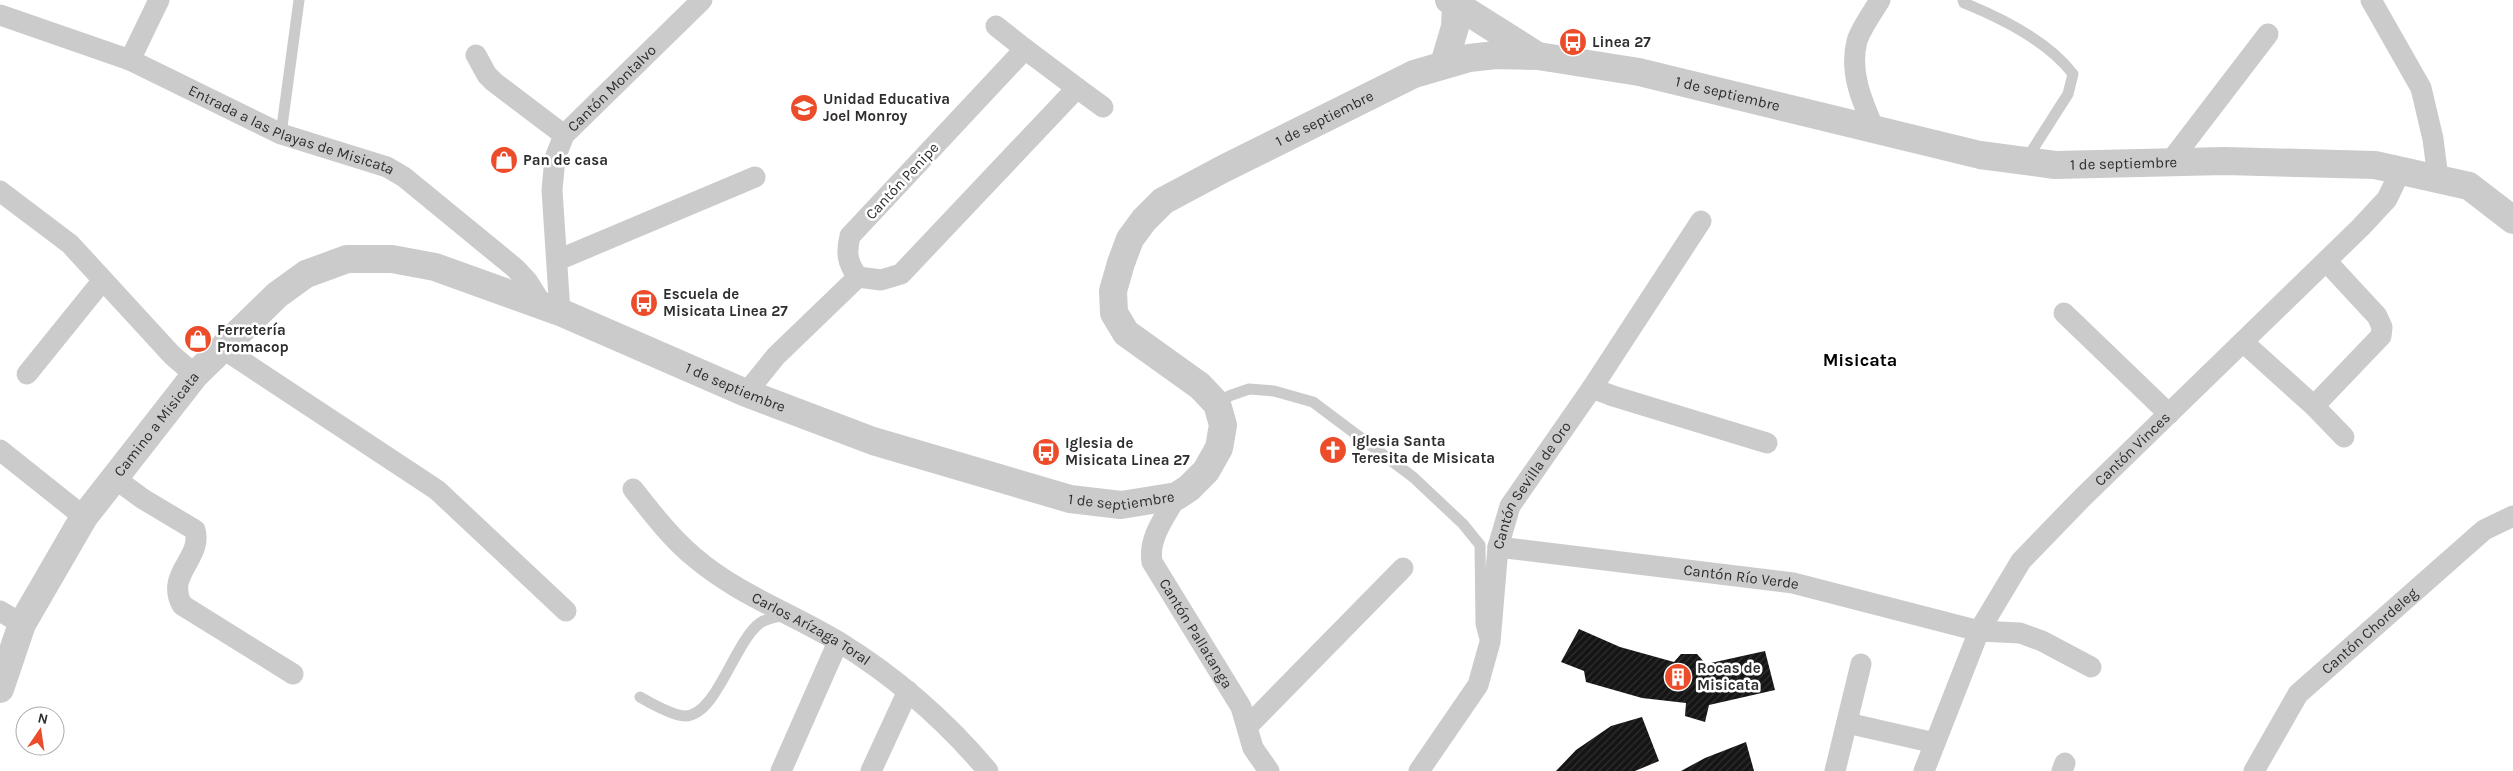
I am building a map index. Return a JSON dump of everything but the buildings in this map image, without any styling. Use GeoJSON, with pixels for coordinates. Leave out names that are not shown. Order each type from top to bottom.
{"type":"FeatureCollection","features":[{"type":"Feature","properties":{"kind":"street"},"geometry":{"type":"LineString","coordinates":[[130,60],[159,0]]}},
{"type":"Feature","properties":{"kind":"street","name":"Cantón Montalvo"},"geometry":{"type":"LineString","coordinates":[[552,309],[558,260],[552,190],[555,158],[564,135],[702,0]]}},
{"type":"Feature","properties":{"kind":"street"},"geometry":{"type":"LineString","coordinates":[[1874,129],[1861,101],[1854,69],[1857,40],[1880,0]]}},
{"type":"Feature","properties":{"kind":"street"},"geometry":{"type":"LineString","coordinates":[[2371,0],[2422,88],[2434,139],[2438,178]]}},
{"type":"Feature","properties":{"kind":"street"},"geometry":{"type":"LineString","coordinates":[[1452,2],[1538,56]]}},
{"type":"Feature","properties":{"kind":"street"},"geometry":{"type":"LineString","coordinates":[[1444,64],[1455,27],[1452,2]]}},
{"type":"Feature","properties":{"kind":"street","name":"Entrada a las Playas de Misicata"},"geometry":{"type":"LineString","coordinates":[[0,15],[130,60],[281,134],[387,167],[404,177],[515,268],[552,309]]}},
{"type":"Feature","properties":{"kind":"street"},"geometry":{"type":"LineString","coordinates":[[996,26],[1076,88],[1103,106]]}},
{"type":"Feature","properties":{"kind":"street"},"geometry":{"type":"LineString","coordinates":[[2170,162],[2268,34]]}},
{"type":"Feature","properties":{"kind":"street","name":"Cantón Penipe"},"geometry":{"type":"LineString","coordinates":[[858,277],[849,266],[846,251],[850,236],[1025,49]]}},
{"type":"Feature","properties":{"kind":"street"},"geometry":{"type":"LineString","coordinates":[[476,55],[484,70],[494,82],[564,135]]}},
{"type":"Feature","properties":{"kind":"street","name":"1 de septiembre"},"geometry":{"type":"LineString","coordinates":[[552,309],[746,393],[873,441],[1070,499],[1121,505],[1177,496],[1206,471],[1219,448],[1223,425],[1218,404],[1200,386],[1126,334],[1114,313],[1113,291],[1130,239],[1144,220],[1164,201],[1223,169],[1414,74],[1444,64],[1496,55],[1538,56],[1639,72],[1980,155],[2055,165],[2225,161],[2356,165],[2401,170],[2469,186],[2513,220]]}},
{"type":"Feature","properties":{"kind":"street"},"geometry":{"type":"LineString","coordinates":[[746,393],[776,356],[858,277],[881,280],[901,274],[1076,88]]}},
{"type":"Feature","properties":{"kind":"street","name":"Cantón Vinces"},"geometry":{"type":"LineString","coordinates":[[1924,771],[1979,631],[2021,561],[2169,414],[2327,262],[2386,199],[2401,170]]}},
{"type":"Feature","properties":{"kind":"street"},"geometry":{"type":"LineString","coordinates":[[558,260],[755,177]]}},
{"type":"Feature","properties":{"kind":"street"},"geometry":{"type":"LineString","coordinates":[[3,199],[70,244],[172,355],[195,375]]}},
{"type":"Feature","properties":{"kind":"street","name":"Cantón Sevilla de Oro"},"geometry":{"type":"LineString","coordinates":[[1419,771],[1478,684],[1490,642],[1498,547],[1510,506],[1592,388],[1701,221]]}},
{"type":"Feature","properties":{"kind":"street","name":"Camino a Misicata"},"geometry":{"type":"LineString","coordinates":[[0,689],[11,617],[113,477],[195,375],[277,295],[306,274],[347,259],[370,258],[412,261],[462,275],[552,309]]}},
{"type":"Feature","properties":{"kind":"street"},"geometry":{"type":"LineString","coordinates":[[2314,406],[2381,336],[2382,327],[2377,316],[2327,262]]}},
{"type":"Feature","properties":{"kind":"street"},"geometry":{"type":"LineString","coordinates":[[27,374],[103,280]]}},
{"type":"Feature","properties":{"kind":"street"},"geometry":{"type":"LineString","coordinates":[[2064,313],[2169,414]]}},
{"type":"Feature","properties":{"kind":"street"},"geometry":{"type":"LineString","coordinates":[[2243,342],[2314,406],[2344,437]]}},
{"type":"Feature","properties":{"kind":"street"},"geometry":{"type":"LineString","coordinates":[[222,348],[437,490],[566,610]]}},
{"type":"Feature","properties":{"kind":"street"},"geometry":{"type":"LineString","coordinates":[[1592,388],[1768,442]]}},
{"type":"Feature","properties":{"kind":"street"},"geometry":{"type":"LineString","coordinates":[[0,450],[84,517]]}},
{"type":"Feature","properties":{"kind":"street"},"geometry":{"type":"LineString","coordinates":[[113,477],[143,499],[194,530],[196,536],[194,547],[176,586],[177,596],[182,605],[293,674]]}},
{"type":"Feature","properties":{"kind":"street","name":"Carlos Arízaga Toral"},"geometry":{"type":"LineString","coordinates":[[633,489],[669,534],[695,558],[732,583],[838,642],[908,691],[983,769]]}},
{"type":"Feature","properties":{"kind":"street","name":"Cantón Pallatanga"},"geometry":{"type":"LineString","coordinates":[[1177,496],[1155,535],[1150,549],[1152,562],[1240,707],[1248,726],[1253,748],[1269,771]]}},
{"type":"Feature","properties":{"kind":"street","name":"Cantón Chordeleg"},"geometry":{"type":"LineString","coordinates":[[2254,771],[2298,694],[2484,530],[2513,516]]}},
{"type":"Feature","properties":{"kind":"street","name":"Cantón Río Verde"},"geometry":{"type":"LineString","coordinates":[[1498,547],[1793,583],[1979,631],[2020,633],[2042,641],[2091,668]]}},
{"type":"Feature","properties":{"kind":"street"},"geometry":{"type":"LineString","coordinates":[[1248,726],[1403,568]]}},
{"type":"Feature","properties":{"kind":"street"},"geometry":{"type":"LineString","coordinates":[[781,771],[838,642]]}},
{"type":"Feature","properties":{"kind":"street"},"geometry":{"type":"LineString","coordinates":[[1835,771],[1861,664]]}},
{"type":"Feature","properties":{"kind":"street"},"geometry":{"type":"LineString","coordinates":[[871,771],[908,691]]}},
{"type":"Feature","properties":{"kind":"street"},"geometry":{"type":"LineString","coordinates":[[1847,723],[1934,743]]}},
{"type":"Feature","properties":{"kind":"lane"},"geometry":{"type":"LineString","coordinates":[[281,134],[299,0]]}},
{"type":"Feature","properties":{"kind":"lane"},"geometry":{"type":"LineString","coordinates":[[1963,0],[1964,3],[1994,15],[2019,30],[2063,62],[2073,74],[2068,94],[2025,161]]}},
{"type":"Feature","properties":{"kind":"lane"},"geometry":{"type":"LineString","coordinates":[[1218,404],[1229,396],[1249,389],[1274,391],[1313,402],[1413,477],[1463,524],[1480,545],[1481,624],[1484,636],[1490,642]]}},
{"type":"Feature","properties":{"kind":"lane"},"geometry":{"type":"LineString","coordinates":[[640,697],[684,716],[698,713],[711,698],[748,635],[760,623],[787,615]]}},
{"type":"Feature","properties":{"kind":"place","name":"Linea 27"},"geometry":{"type":"Point","coordinates":[1573,42]}},
{"type":"Feature","properties":{"kind":"place","name":"Unidad Educativa Joel Monroy"},"geometry":{"type":"Point","coordinates":[804,108]}},
{"type":"Feature","properties":{"kind":"place","name":"Pan de casa"},"geometry":{"type":"Point","coordinates":[504,160]}},
{"type":"Feature","properties":{"kind":"place","name":"Escuela de Misicata Linea 27"},"geometry":{"type":"Point","coordinates":[644,303]}},
{"type":"Feature","properties":{"kind":"place","name":"Ferretería Promacop"},"geometry":{"type":"Point","coordinates":[198,339]}},
{"type":"Feature","properties":{"kind":"place","name":"Iglesia Santa Teresita de Misicata"},"geometry":{"type":"Point","coordinates":[1333,450]}},
{"type":"Feature","properties":{"kind":"place","name":"Iglesia de Misicata Linea 27"},"geometry":{"type":"Point","coordinates":[1046,452]}},
{"type":"Feature","properties":{"kind":"place","name":"Rocas de Misicata"},"geometry":{"type":"Point","coordinates":[1678,677]}},
{"type":"Feature","properties":{"kind":"district","name":"Misicata"},"geometry":{"type":"Point","coordinates":[1860,360]}}]}
